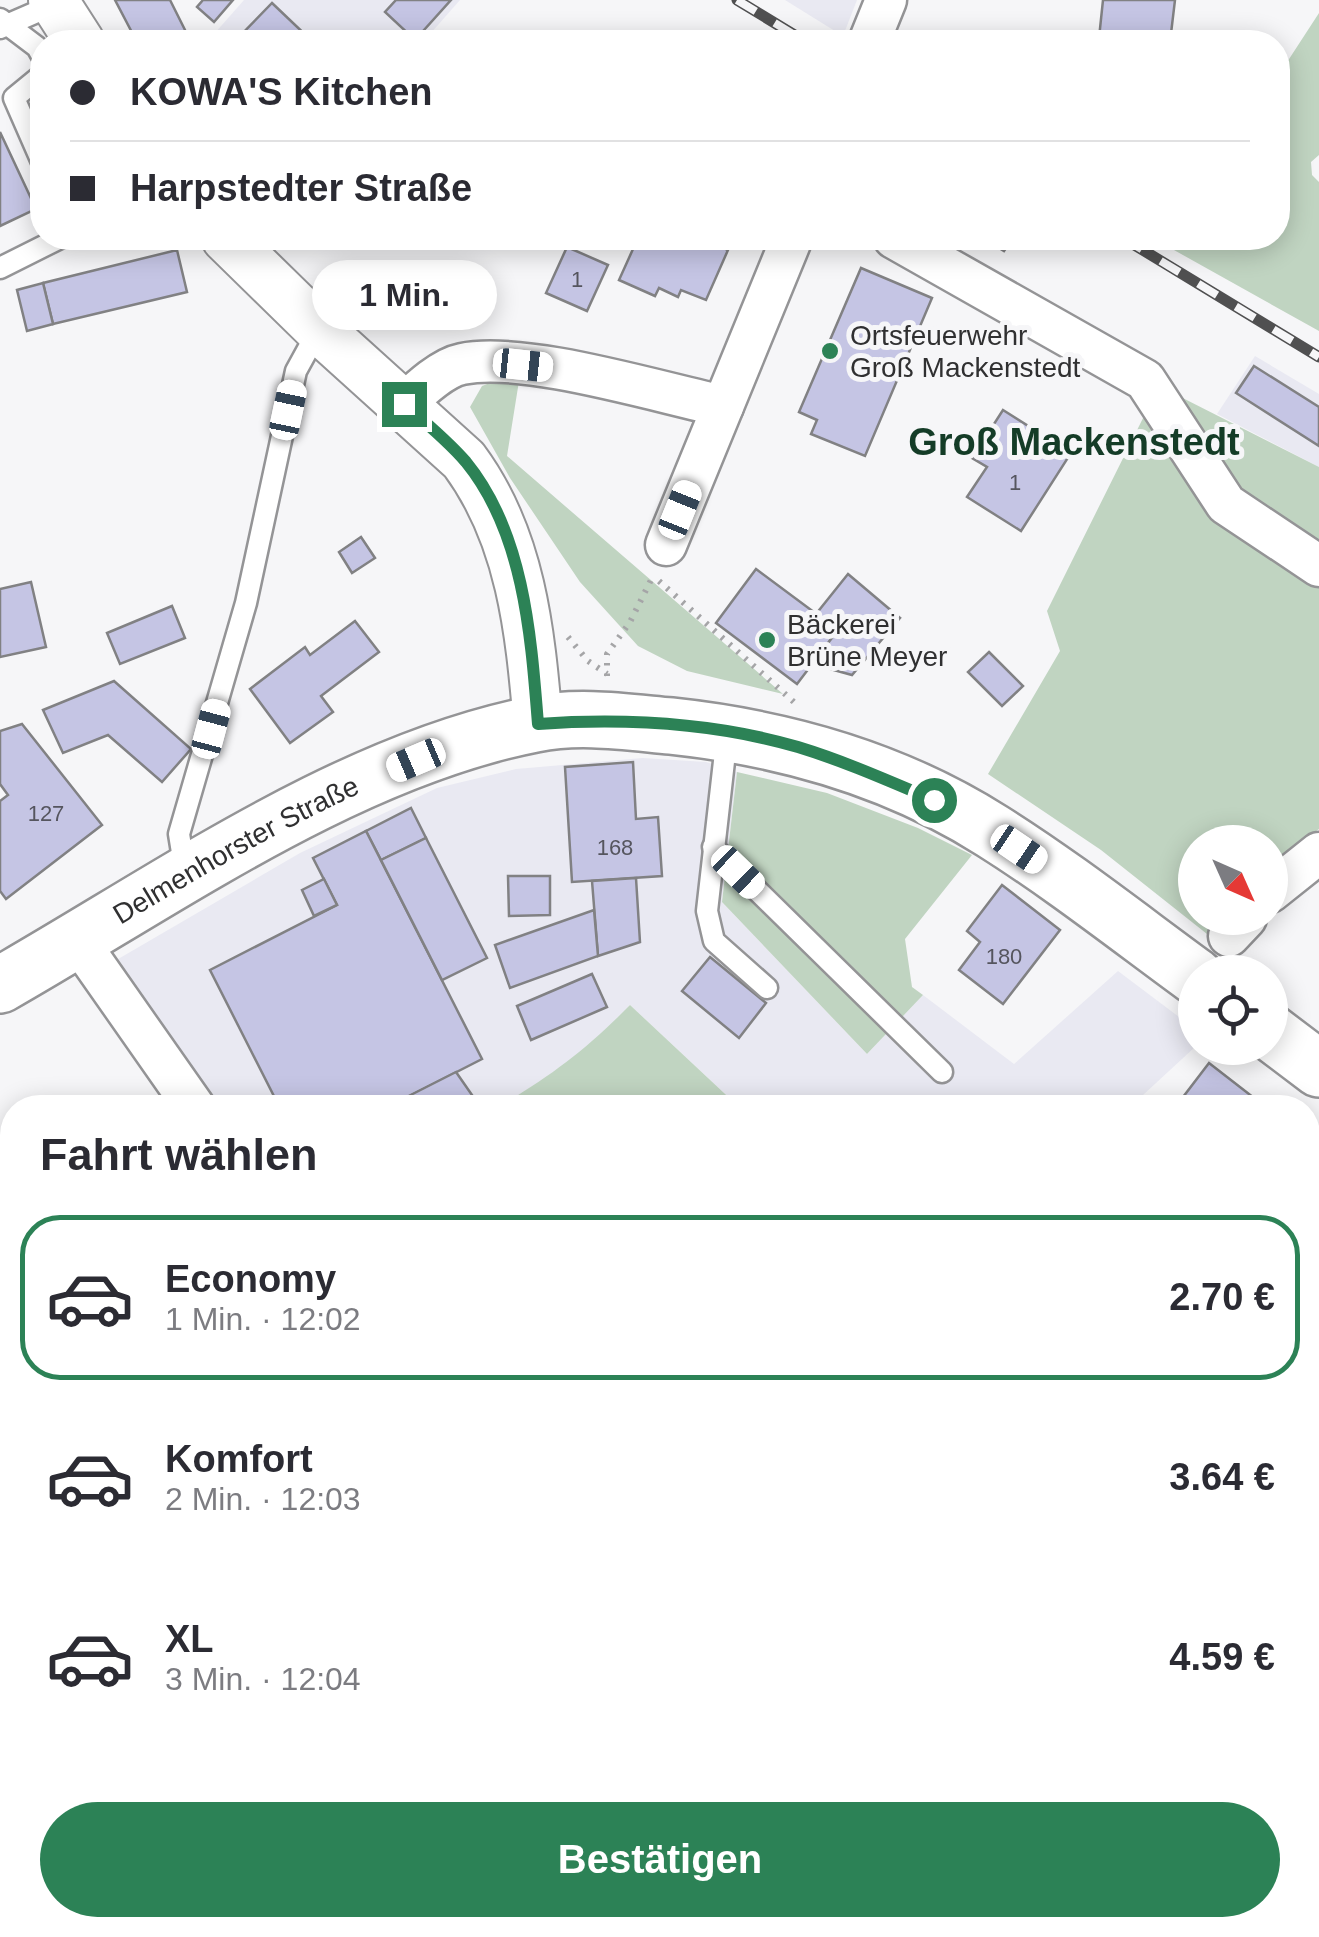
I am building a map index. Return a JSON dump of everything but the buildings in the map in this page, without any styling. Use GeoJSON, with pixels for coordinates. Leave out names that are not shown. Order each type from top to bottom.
{"type":"FeatureCollection","features":[{"type":"Feature","properties":{"kind":"main road","name":"Delmenhorster Straße"},"geometry":{"type":"LineString","coordinates":[[0,986],[260,834],[356,786],[460,745],[538,724],[606,720],[728,733],[831,758],[964,815],[1076,888],[1224,943]]}},
{"type":"Feature","properties":{"kind":"main road"},"geometry":{"type":"LineString","coordinates":[[1288,1046],[1319,1070]]}},
{"type":"Feature","properties":{"kind":"street"},"geometry":{"type":"LineString","coordinates":[[875,30],[886,0]]}},
{"type":"Feature","properties":{"kind":"street"},"geometry":{"type":"LineString","coordinates":[[238,250],[464,460],[481,482],[505,531],[514,560],[528,624],[538,724]]}},
{"type":"Feature","properties":{"kind":"street"},"geometry":{"type":"LineString","coordinates":[[660,560],[787,250]]}},
{"type":"Feature","properties":{"kind":"street"},"geometry":{"type":"LineString","coordinates":[[915,250],[1145,380],[1226,504],[1319,566]]}},
{"type":"Feature","properties":{"kind":"street"},"geometry":{"type":"LineString","coordinates":[[404,404],[458,364],[500,362],[546,368],[723,406]]}},
{"type":"Feature","properties":{"kind":"street"},"geometry":{"type":"LineString","coordinates":[[1288,878],[1319,853]]}},
{"type":"Feature","properties":{"kind":"street"},"geometry":{"type":"LineString","coordinates":[[78,941],[186,1095]]}},
{"type":"Feature","properties":{"kind":"lane"},"geometry":{"type":"LineString","coordinates":[[3,24],[63,15]]}},
{"type":"Feature","properties":{"kind":"lane"},"geometry":{"type":"LineString","coordinates":[[3,24],[30,42]]}},
{"type":"Feature","properties":{"kind":"lane"},"geometry":{"type":"LineString","coordinates":[[30,85],[14,98],[30,135]]}},
{"type":"Feature","properties":{"kind":"lane"},"geometry":{"type":"LineString","coordinates":[[0,268],[36,250]]}},
{"type":"Feature","properties":{"kind":"lane"},"geometry":{"type":"LineString","coordinates":[[186,876],[179,834],[246,603],[296,371],[320,330]]}},
{"type":"Feature","properties":{"kind":"lane"},"geometry":{"type":"LineString","coordinates":[[728,733],[707,911],[714,940],[767,988]]}},
{"type":"Feature","properties":{"kind":"lane"},"geometry":{"type":"LineString","coordinates":[[713,847],[942,1072]]}},
{"type":"Feature","properties":{"kind":"path"},"geometry":{"type":"LineString","coordinates":[[606,674],[606,654],[630,622],[660,560],[796,705]]}},
{"type":"Feature","properties":{"kind":"shaded area"},"geometry":{"type":"Polygon","coordinates":[[[244,0],[460,0],[434,30],[218,30],[244,0]]]}},
{"type":"Feature","properties":{"kind":"shaded area"},"geometry":{"type":"Polygon","coordinates":[[[785,0],[857,0],[845,30],[833,30],[785,0]]]}},
{"type":"Feature","properties":{"kind":"shaded area"},"geometry":{"type":"Polygon","coordinates":[[[1255,356],[1319,394],[1319,467],[1217,414],[1255,356]]]}},
{"type":"Feature","properties":{"kind":"shaded area"},"geometry":{"type":"Polygon","coordinates":[[[643,758],[706,762],[737,772],[722,902],[867,1054],[923,995],[1014,1064],[1118,971],[1178,1016],[1178,1063],[1143,1095],[726,1095],[630,1005],[557,1072],[518,1095],[208,1095],[113,962],[300,853],[437,788],[516,769],[643,758]]]}},
{"type":"Feature","properties":{"kind":"green space"},"geometry":{"type":"Polygon","coordinates":[[[1319,13],[1319,155],[1311,162],[1312,175],[1319,182],[1319,331],[1174,250],[1290,250],[1290,58],[1319,13]]]}},
{"type":"Feature","properties":{"kind":"green space"},"geometry":{"type":"Polygon","coordinates":[[[503,378],[519,381],[507,456],[783,694],[687,671],[638,646],[580,582],[510,478],[470,407],[482,386],[503,378]]]}},
{"type":"Feature","properties":{"kind":"green space"},"geometry":{"type":"Polygon","coordinates":[[[1159,386],[1319,467],[1319,829],[1288,851],[1288,825],[1178,825],[1178,911],[1101,850],[988,774],[1060,651],[1047,611],[1159,386]]]}},
{"type":"Feature","properties":{"kind":"green space"},"geometry":{"type":"Polygon","coordinates":[[[737,772],[827,793],[918,828],[972,855],[905,939],[912,987],[923,995],[867,1054],[722,902],[737,772]]]}},
{"type":"Feature","properties":{"kind":"green space"},"geometry":{"type":"Polygon","coordinates":[[[630,1005],[726,1095],[517,1095],[599,1035],[630,1005]]]}},
{"type":"Feature","properties":{"kind":"railway"},"geometry":{"type":"LineString","coordinates":[[737,0],[786,30]]}},
{"type":"Feature","properties":{"kind":"railway"},"geometry":{"type":"LineString","coordinates":[[1143,250],[1319,357]]}},
{"type":"Feature","properties":{"kind":"place","name":"Ortsfeuerwehr Groß Mackenstedt"},"geometry":{"type":"Point","coordinates":[830,351]}},
{"type":"Feature","properties":{"kind":"place","name":"Bäckerei Brüne Meyer"},"geometry":{"type":"Point","coordinates":[767,640]}},
{"type":"Feature","properties":{"kind":"district","name":"Groß Mackenstedt"},"geometry":{"type":"Point","coordinates":[1074,442]}},
{"type":"Feature","properties":{"kind":"route"},"geometry":{"type":"LineString","coordinates":[[404,404],[464,460],[481,482],[505,531],[528,624],[538,724],[606,720],[728,733],[794,746],[934,800]]}}]}
